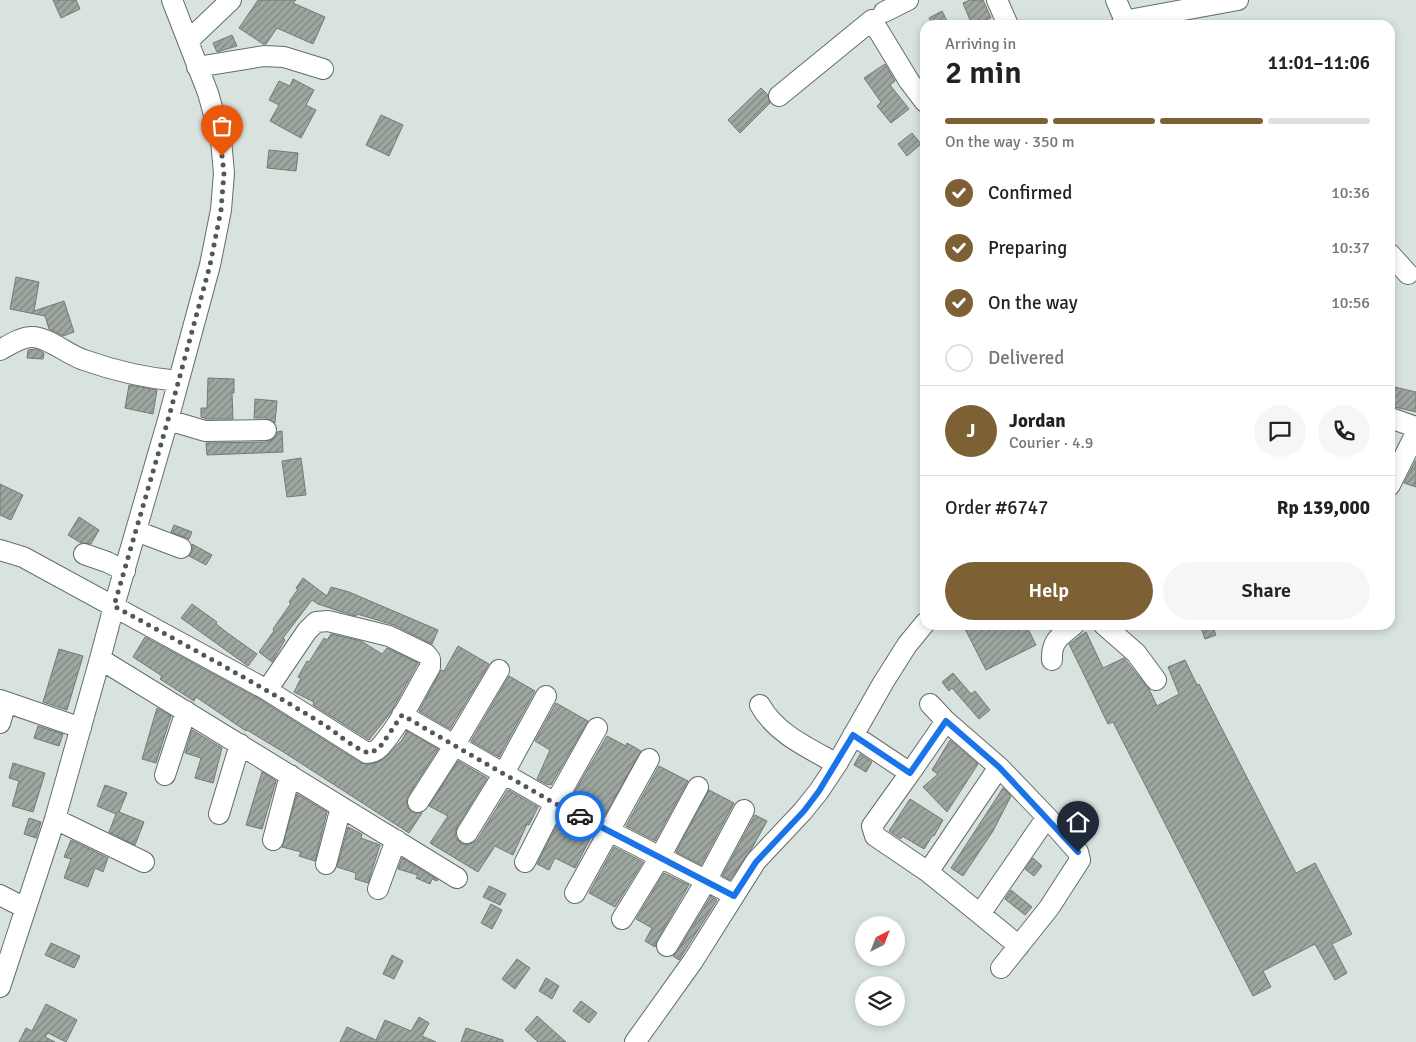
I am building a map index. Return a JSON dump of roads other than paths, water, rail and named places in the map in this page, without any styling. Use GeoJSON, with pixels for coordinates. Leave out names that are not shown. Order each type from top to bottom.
{"type":"FeatureCollection","features":[{"type":"Feature","properties":{"kind":"street"},"geometry":{"type":"LineString","coordinates":[[0,987],[81,728],[210,265],[221,210],[224,173],[221,140],[208,93],[172,0]]}},
{"type":"Feature","properties":{"kind":"street"},"geometry":{"type":"LineString","coordinates":[[188,41],[230,0]]}},
{"type":"Feature","properties":{"kind":"street"},"geometry":{"type":"LineString","coordinates":[[884,12],[908,0]]}},
{"type":"Feature","properties":{"kind":"street"},"geometry":{"type":"LineString","coordinates":[[997,0],[1006,20]]}},
{"type":"Feature","properties":{"kind":"street"},"geometry":{"type":"LineString","coordinates":[[1116,0],[1122,20]]}},
{"type":"Feature","properties":{"kind":"street"},"geometry":{"type":"LineString","coordinates":[[1151,20],[1207,2],[1238,0]]}},
{"type":"Feature","properties":{"kind":"street"},"geometry":{"type":"LineString","coordinates":[[779,96],[872,20],[909,81],[920,95]]}},
{"type":"Feature","properties":{"kind":"street"},"geometry":{"type":"LineString","coordinates":[[197,67],[264,56],[284,58],[323,69]]}},
{"type":"Feature","properties":{"kind":"street"},"geometry":{"type":"LineString","coordinates":[[1395,260],[1408,274]]}},
{"type":"Feature","properties":{"kind":"street"},"geometry":{"type":"LineString","coordinates":[[0,350],[13,342],[30,336],[42,338],[82,360],[150,378],[178,381]]}},
{"type":"Feature","properties":{"kind":"street"},"geometry":{"type":"LineString","coordinates":[[168,420],[205,431],[266,430]]}},
{"type":"Feature","properties":{"kind":"street"},"geometry":{"type":"LineString","coordinates":[[1395,420],[1416,427]]}},
{"type":"Feature","properties":{"kind":"street"},"geometry":{"type":"LineString","coordinates":[[1395,475],[1416,433]]}},
{"type":"Feature","properties":{"kind":"street"},"geometry":{"type":"LineString","coordinates":[[136,532],[181,548]]}},
{"type":"Feature","properties":{"kind":"street"},"geometry":{"type":"LineString","coordinates":[[0,550],[23,557],[267,690],[367,753],[375,751],[380,747],[402,715],[430,667],[429,657],[389,636],[328,621],[316,622],[311,626],[267,690]]}},
{"type":"Feature","properties":{"kind":"street"},"geometry":{"type":"LineString","coordinates":[[84,554],[125,571]]}},
{"type":"Feature","properties":{"kind":"street"},"geometry":{"type":"LineString","coordinates":[[635,1042],[693,961],[756,862],[804,811],[837,764],[907,645],[920,629]]}},
{"type":"Feature","properties":{"kind":"street"},"geometry":{"type":"LineString","coordinates":[[1052,660],[1051,650],[1055,642],[1068,630]]}},
{"type":"Feature","properties":{"kind":"street"},"geometry":{"type":"LineString","coordinates":[[1110,630],[1136,653],[1156,680]]}},
{"type":"Feature","properties":{"kind":"street"},"geometry":{"type":"LineString","coordinates":[[100,659],[457,878]]}},
{"type":"Feature","properties":{"kind":"street"},"geometry":{"type":"LineString","coordinates":[[418,802],[499,670]]}},
{"type":"Feature","properties":{"kind":"street"},"geometry":{"type":"LineString","coordinates":[[467,833],[504,773],[546,696]]}},
{"type":"Feature","properties":{"kind":"street"},"geometry":{"type":"LineString","coordinates":[[0,723],[3,701],[81,728]]}},
{"type":"Feature","properties":{"kind":"street"},"geometry":{"type":"LineString","coordinates":[[930,704],[946,721],[999,767],[1078,852],[1080,860],[1049,908],[1001,968]]}},
{"type":"Feature","properties":{"kind":"street"},"geometry":{"type":"LineString","coordinates":[[760,705],[766,715],[785,733],[837,764]]}},
{"type":"Feature","properties":{"kind":"street"},"geometry":{"type":"LineString","coordinates":[[166,775],[186,711]]}},
{"type":"Feature","properties":{"kind":"street"},"geometry":{"type":"LineString","coordinates":[[402,715],[554,803],[734,896]]}},
{"type":"Feature","properties":{"kind":"street"},"geometry":{"type":"LineString","coordinates":[[946,721],[872,826],[873,832],[875,836],[928,872],[1019,946]]}},
{"type":"Feature","properties":{"kind":"street"},"geometry":{"type":"LineString","coordinates":[[525,862],[554,803],[597,728]]}},
{"type":"Feature","properties":{"kind":"street"},"geometry":{"type":"LineString","coordinates":[[853,735],[910,773]]}},
{"type":"Feature","properties":{"kind":"street"},"geometry":{"type":"LineString","coordinates":[[219,814],[240,744]]}},
{"type":"Feature","properties":{"kind":"street"},"geometry":{"type":"LineString","coordinates":[[575,893],[648,759]]}},
{"type":"Feature","properties":{"kind":"street"},"geometry":{"type":"LineString","coordinates":[[928,872],[999,767]]}},
{"type":"Feature","properties":{"kind":"street"},"geometry":{"type":"LineString","coordinates":[[273,840],[290,775]]}},
{"type":"Feature","properties":{"kind":"street"},"geometry":{"type":"LineString","coordinates":[[622,919],[660,857],[698,787]]}},
{"type":"Feature","properties":{"kind":"street"},"geometry":{"type":"LineString","coordinates":[[326,864],[341,807]]}},
{"type":"Feature","properties":{"kind":"street"},"geometry":{"type":"LineString","coordinates":[[668,946],[744,810]]}},
{"type":"Feature","properties":{"kind":"street"},"geometry":{"type":"LineString","coordinates":[[980,914],[1047,817]]}},
{"type":"Feature","properties":{"kind":"street"},"geometry":{"type":"LineString","coordinates":[[54,819],[144,862]]}},
{"type":"Feature","properties":{"kind":"street"},"geometry":{"type":"LineString","coordinates":[[378,889],[396,840]]}},
{"type":"Feature","properties":{"kind":"street"},"geometry":{"type":"LineString","coordinates":[[0,895],[24,908]]}}]}
